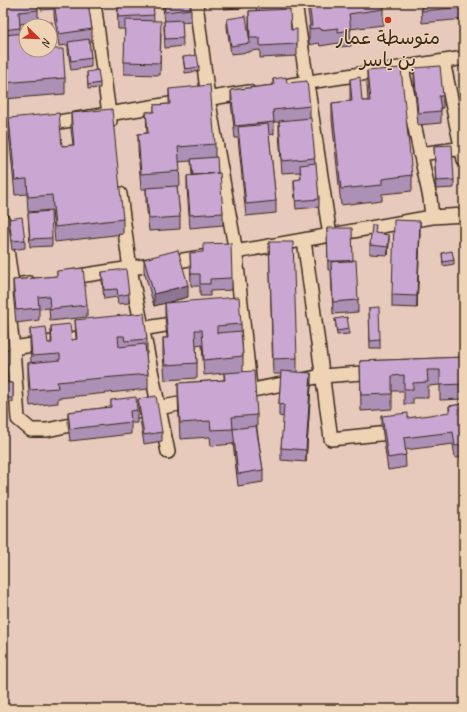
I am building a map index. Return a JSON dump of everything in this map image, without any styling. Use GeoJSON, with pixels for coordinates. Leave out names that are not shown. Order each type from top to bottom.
{"type":"FeatureCollection","features":[{"type":"Feature","properties":{"kind":"street"},"geometry":{"type":"LineString","coordinates":[[94,3],[112,137]]}},
{"type":"Feature","properties":{"kind":"street"},"geometry":{"type":"LineString","coordinates":[[196,3],[208,98],[235,252],[252,404]]}},
{"type":"Feature","properties":{"kind":"street"},"geometry":{"type":"LineString","coordinates":[[295,3],[330,236]]}},
{"type":"Feature","properties":{"kind":"street"},"geometry":{"type":"LineString","coordinates":[[276,87],[464,58]]}},
{"type":"Feature","properties":{"kind":"street"},"geometry":{"type":"LineString","coordinates":[[420,154],[463,152],[443,61]]}},
{"type":"Feature","properties":{"kind":"street"},"geometry":{"type":"LineString","coordinates":[[402,68],[432,217]]}},
{"type":"Feature","properties":{"kind":"street"},"geometry":{"type":"LineString","coordinates":[[3,131],[261,90]]}},
{"type":"Feature","properties":{"kind":"street"},"geometry":{"type":"LineString","coordinates":[[118,184],[130,269],[168,452]]}},
{"type":"Feature","properties":{"kind":"street"},"geometry":{"type":"LineString","coordinates":[[7,286],[130,269],[235,252],[432,217],[464,215]]}},
{"type":"Feature","properties":{"kind":"street"},"geometry":{"type":"LineString","coordinates":[[3,221],[18,420],[31,430],[47,430],[205,399]]}},
{"type":"Feature","properties":{"kind":"street"},"geometry":{"type":"LineString","coordinates":[[304,240],[331,439],[409,431]]}},
{"type":"Feature","properties":{"kind":"street"},"geometry":{"type":"LineString","coordinates":[[226,314],[242,311]]}},
{"type":"Feature","properties":{"kind":"street"},"geometry":{"type":"LineString","coordinates":[[120,332],[196,319]]}},
{"type":"Feature","properties":{"kind":"street"},"geometry":{"type":"LineString","coordinates":[[13,348],[104,334]]}},
{"type":"Feature","properties":{"kind":"street"},"geometry":{"type":"LineString","coordinates":[[228,395],[322,376],[385,371]]}},
{"type":"Feature","properties":{"kind":"building"},"geometry":{"type":"Polygon","coordinates":[[[3,3],[38,3],[38,10],[19,12],[18,28],[3,30],[3,3]]]}},
{"type":"Feature","properties":{"kind":"building"},"geometry":{"type":"Polygon","coordinates":[[[54,3],[88,3],[92,29],[59,34],[58,18],[56,18],[54,3]]]}},
{"type":"Feature","properties":{"kind":"building"},"geometry":{"type":"Polygon","coordinates":[[[118,3],[153,3],[154,15],[118,17],[118,3]]]}},
{"type":"Feature","properties":{"kind":"building"},"geometry":{"type":"Polygon","coordinates":[[[164,3],[190,3],[191,9],[165,12],[164,3]]]}},
{"type":"Feature","properties":{"kind":"building"},"geometry":{"type":"Polygon","coordinates":[[[309,3],[382,3],[383,9],[349,14],[351,30],[338,32],[338,28],[320,30],[319,28],[309,29],[309,26],[312,26],[309,3]]]}},
{"type":"Feature","properties":{"kind":"building"},"geometry":{"type":"Polygon","coordinates":[[[422,3],[464,3],[464,7],[422,11],[422,3]]]}},
{"type":"Feature","properties":{"kind":"building"},"geometry":{"type":"Polygon","coordinates":[[[290,9],[291,30],[297,29],[297,44],[260,46],[260,38],[250,38],[249,11],[290,9]]]}},
{"type":"Feature","properties":{"kind":"building"},"geometry":{"type":"Polygon","coordinates":[[[246,16],[250,43],[231,46],[227,19],[246,16]]]}},
{"type":"Feature","properties":{"kind":"building"},"geometry":{"type":"Polygon","coordinates":[[[125,20],[161,21],[160,63],[124,62],[125,20]]]}},
{"type":"Feature","properties":{"kind":"building"},"geometry":{"type":"Polygon","coordinates":[[[182,20],[183,38],[165,39],[164,21],[182,20]]]}},
{"type":"Feature","properties":{"kind":"building"},"geometry":{"type":"Polygon","coordinates":[[[18,34],[18,58],[58,58],[58,49],[63,49],[65,78],[3,83],[3,35],[18,34]]]}},
{"type":"Feature","properties":{"kind":"building"},"geometry":{"type":"Polygon","coordinates":[[[89,39],[91,58],[71,61],[68,42],[89,39]]]}},
{"type":"Feature","properties":{"kind":"building"},"geometry":{"type":"Polygon","coordinates":[[[197,55],[199,67],[185,69],[183,57],[197,55]]]}},
{"type":"Feature","properties":{"kind":"building"},"geometry":{"type":"Polygon","coordinates":[[[440,66],[443,96],[439,96],[441,111],[418,113],[414,68],[440,66]]]}},
{"type":"Feature","properties":{"kind":"building"},"geometry":{"type":"Polygon","coordinates":[[[401,68],[412,175],[382,179],[382,185],[341,189],[332,103],[352,101],[350,79],[360,77],[362,101],[370,101],[367,71],[401,68]]]}},
{"type":"Feature","properties":{"kind":"building"},"geometry":{"type":"Polygon","coordinates":[[[98,70],[100,83],[88,85],[87,72],[98,70]]]}},
{"type":"Feature","properties":{"kind":"building"},"geometry":{"type":"Polygon","coordinates":[[[286,77],[287,83],[307,81],[310,106],[273,110],[274,122],[235,126],[231,90],[274,85],[273,79],[286,77]]]}},
{"type":"Feature","properties":{"kind":"building"},"geometry":{"type":"Polygon","coordinates":[[[210,85],[215,144],[178,147],[180,171],[141,174],[138,134],[148,133],[146,112],[154,112],[154,105],[170,104],[169,89],[210,85]]]}},
{"type":"Feature","properties":{"kind":"building"},"geometry":{"type":"Polygon","coordinates":[[[112,109],[123,219],[55,227],[52,195],[28,197],[27,179],[15,180],[9,118],[59,113],[62,146],[74,145],[71,113],[112,109]]]}},
{"type":"Feature","properties":{"kind":"building"},"geometry":{"type":"Polygon","coordinates":[[[311,118],[315,158],[282,161],[279,121],[311,118]]]}},
{"type":"Feature","properties":{"kind":"building"},"geometry":{"type":"Polygon","coordinates":[[[268,124],[276,201],[246,204],[238,127],[268,124]]]}},
{"type":"Feature","properties":{"kind":"building"},"geometry":{"type":"Polygon","coordinates":[[[452,145],[454,180],[436,181],[434,146],[452,145]]]}},
{"type":"Feature","properties":{"kind":"building"},"geometry":{"type":"Polygon","coordinates":[[[217,157],[218,173],[193,175],[191,159],[217,157]]]}},
{"type":"Feature","properties":{"kind":"building"},"geometry":{"type":"Polygon","coordinates":[[[316,163],[319,199],[296,201],[294,180],[301,179],[300,165],[316,163]]]}},
{"type":"Feature","properties":{"kind":"building"},"geometry":{"type":"Polygon","coordinates":[[[220,173],[223,213],[190,215],[187,176],[220,173]]]}},
{"type":"Feature","properties":{"kind":"building"},"geometry":{"type":"Polygon","coordinates":[[[177,186],[180,217],[149,219],[146,188],[177,186]]]}},
{"type":"Feature","properties":{"kind":"building"},"geometry":{"type":"Polygon","coordinates":[[[464,204],[464,262],[461,205],[464,204]]]}},
{"type":"Feature","properties":{"kind":"building"},"geometry":{"type":"Polygon","coordinates":[[[51,211],[52,238],[30,239],[28,213],[51,211]]]}},
{"type":"Feature","properties":{"kind":"building"},"geometry":{"type":"Polygon","coordinates":[[[22,217],[25,240],[12,241],[9,219],[22,217]]]}},
{"type":"Feature","properties":{"kind":"building"},"geometry":{"type":"Polygon","coordinates":[[[394,220],[420,221],[417,296],[392,295],[394,220]]]}},
{"type":"Feature","properties":{"kind":"building"},"geometry":{"type":"Polygon","coordinates":[[[372,225],[376,225],[375,233],[389,235],[388,247],[370,245],[372,225]]]}},
{"type":"Feature","properties":{"kind":"building"},"geometry":{"type":"Polygon","coordinates":[[[327,228],[352,228],[353,261],[328,261],[327,228]]]}},
{"type":"Feature","properties":{"kind":"building"},"geometry":{"type":"Polygon","coordinates":[[[269,242],[293,242],[297,358],[273,359],[269,242]]]}},
{"type":"Feature","properties":{"kind":"building"},"geometry":{"type":"Polygon","coordinates":[[[231,243],[232,278],[210,279],[210,284],[200,284],[200,274],[191,274],[190,253],[203,252],[203,244],[231,243]]]}},
{"type":"Feature","properties":{"kind":"building"},"geometry":{"type":"Polygon","coordinates":[[[178,250],[188,285],[154,294],[144,259],[178,250]]]}},
{"type":"Feature","properties":{"kind":"building"},"geometry":{"type":"Polygon","coordinates":[[[452,251],[454,260],[443,262],[442,253],[452,251]]]}},
{"type":"Feature","properties":{"kind":"building"},"geometry":{"type":"Polygon","coordinates":[[[356,260],[358,300],[333,302],[331,262],[356,260]]]}},
{"type":"Feature","properties":{"kind":"building"},"geometry":{"type":"Polygon","coordinates":[[[83,268],[87,305],[50,309],[49,296],[38,297],[39,308],[16,310],[13,280],[57,276],[57,271],[83,268]]]}},
{"type":"Feature","properties":{"kind":"building"},"geometry":{"type":"Polygon","coordinates":[[[126,269],[129,294],[118,296],[117,289],[104,290],[102,272],[126,269]]]}},
{"type":"Feature","properties":{"kind":"building"},"geometry":{"type":"Polygon","coordinates":[[[239,297],[241,324],[217,326],[217,333],[241,331],[243,356],[204,360],[202,330],[195,330],[197,363],[165,365],[163,338],[168,338],[165,303],[239,297]]]}},
{"type":"Feature","properties":{"kind":"building"},"geometry":{"type":"Polygon","coordinates":[[[3,300],[6,300],[9,349],[3,350],[3,300]]]}},
{"type":"Feature","properties":{"kind":"building"},"geometry":{"type":"Polygon","coordinates":[[[379,307],[380,340],[370,341],[369,308],[379,307]]]}},
{"type":"Feature","properties":{"kind":"building"},"geometry":{"type":"Polygon","coordinates":[[[144,313],[147,339],[125,341],[124,336],[118,336],[119,347],[145,344],[148,374],[57,382],[58,388],[30,390],[28,363],[60,360],[60,354],[32,356],[30,329],[46,327],[48,343],[52,343],[51,326],[70,324],[72,340],[77,339],[75,320],[144,313]]]}},
{"type":"Feature","properties":{"kind":"building"},"geometry":{"type":"Polygon","coordinates":[[[347,317],[349,329],[337,331],[335,319],[347,317]]]}},
{"type":"Feature","properties":{"kind":"building"},"geometry":{"type":"Polygon","coordinates":[[[464,357],[464,384],[440,385],[440,370],[427,370],[428,382],[413,383],[413,389],[404,389],[404,375],[392,376],[392,394],[361,395],[360,361],[464,357]]]}},
{"type":"Feature","properties":{"kind":"building"},"geometry":{"type":"Polygon","coordinates":[[[254,371],[257,415],[232,417],[233,429],[211,430],[210,421],[180,423],[178,383],[225,380],[224,373],[254,371]]]}},
{"type":"Feature","properties":{"kind":"building"},"geometry":{"type":"Polygon","coordinates":[[[281,371],[311,373],[306,450],[281,448],[284,405],[279,404],[281,371]]]}},
{"type":"Feature","properties":{"kind":"building"},"geometry":{"type":"Polygon","coordinates":[[[3,383],[13,383],[13,398],[3,398],[3,383]]]}},
{"type":"Feature","properties":{"kind":"building"},"geometry":{"type":"Polygon","coordinates":[[[156,396],[162,432],[144,435],[138,399],[156,396]]]}},
{"type":"Feature","properties":{"kind":"building"},"geometry":{"type":"Polygon","coordinates":[[[136,397],[137,410],[130,411],[131,422],[70,429],[68,412],[111,407],[111,400],[136,397]]]}},
{"type":"Feature","properties":{"kind":"building"},"geometry":{"type":"Polygon","coordinates":[[[464,404],[464,445],[455,446],[453,432],[404,438],[406,455],[388,458],[382,416],[408,413],[408,418],[450,412],[449,406],[464,404]]]}},
{"type":"Feature","properties":{"kind":"building"},"geometry":{"type":"Polygon","coordinates":[[[256,426],[263,470],[238,474],[233,429],[256,426]]]}},
{"type":"Feature","properties":{"kind":"place","name":"متوسطة عمار بن ياسر"},"geometry":{"type":"Point","coordinates":[388,20]}}]}
